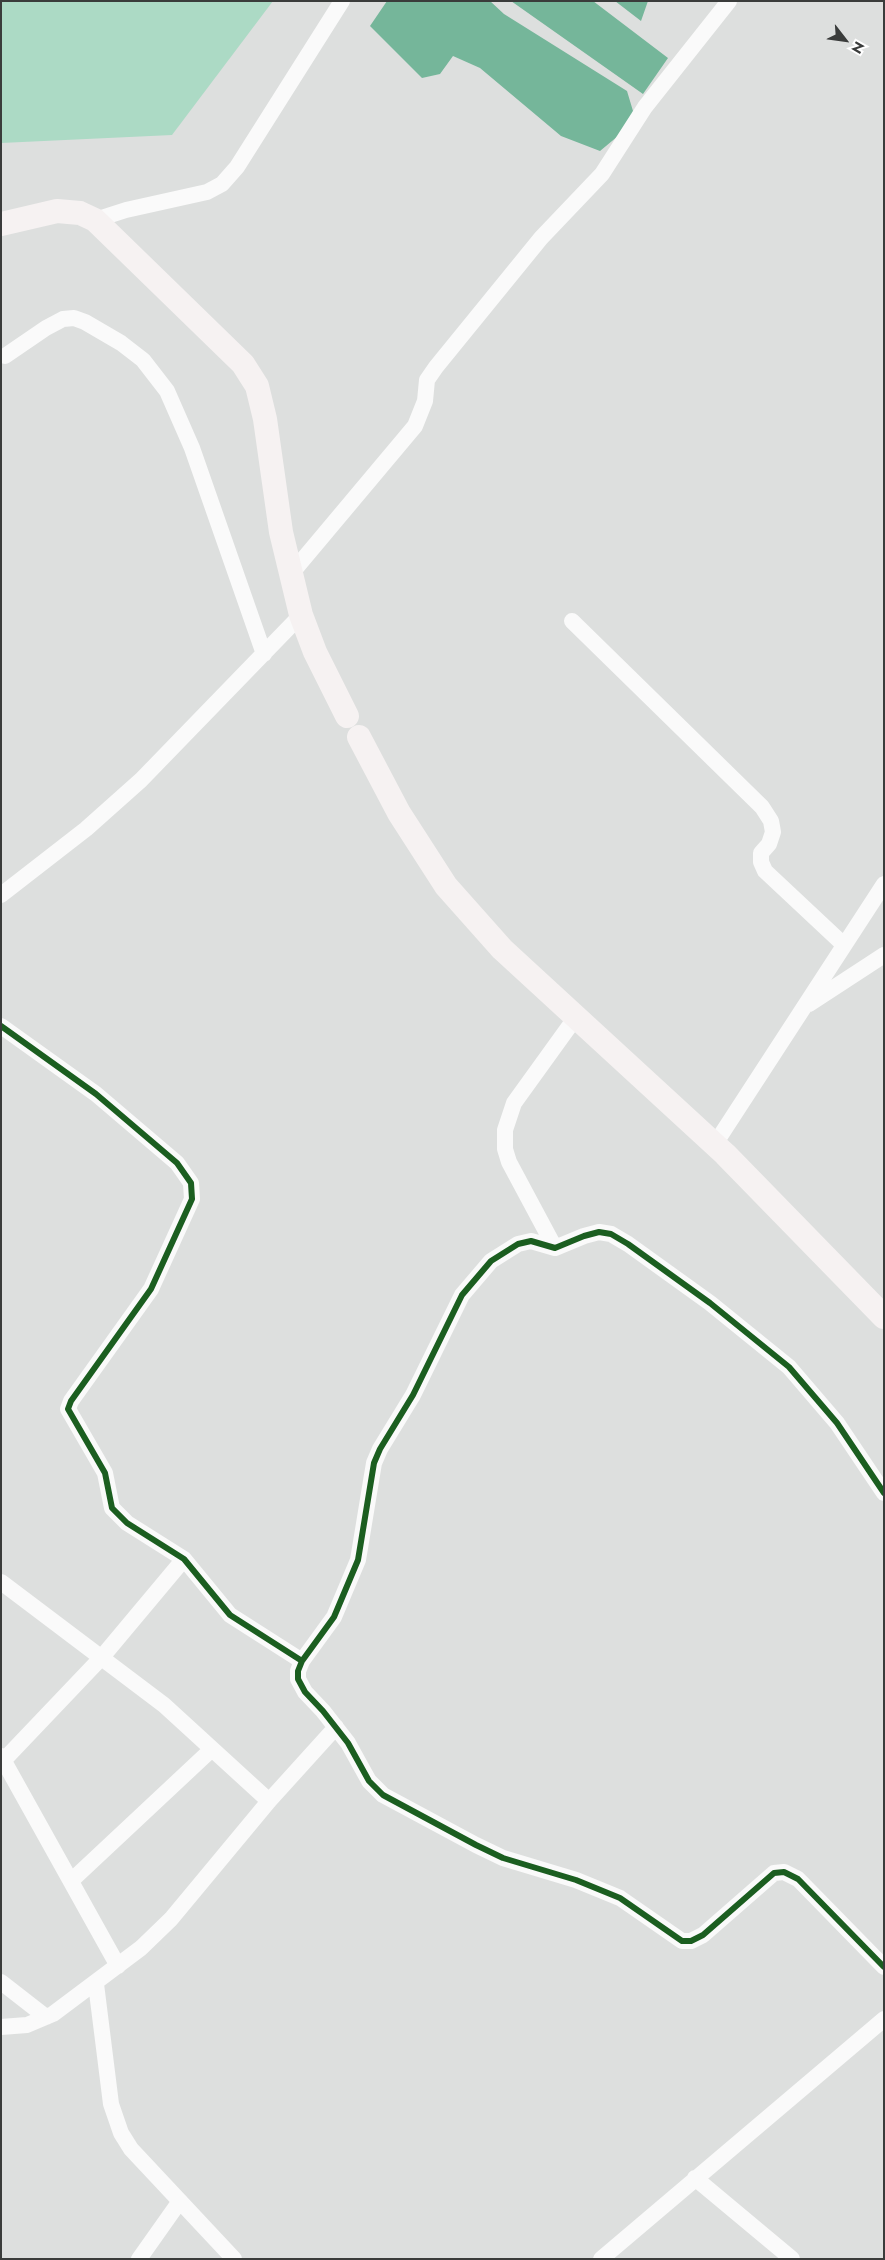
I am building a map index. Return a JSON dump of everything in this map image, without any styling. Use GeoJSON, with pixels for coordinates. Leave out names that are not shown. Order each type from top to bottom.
{"type":"FeatureCollection","features":[{"type":"Feature","properties":{"kind":"main road"},"geometry":{"type":"LineString","coordinates":[[1,224],[57,211],[80,213],[95,220],[243,364],[258,386],[265,419],[281,532],[301,615],[315,652],[347,716]]}},
{"type":"Feature","properties":{"kind":"main road"},"geometry":{"type":"LineString","coordinates":[[358,737],[399,813],[446,886],[502,949],[714,1144],[884,1317]]}},
{"type":"Feature","properties":{"kind":"street"},"geometry":{"type":"LineString","coordinates":[[95,220],[126,210],[207,192],[222,184],[237,166],[342,1]]}},
{"type":"Feature","properties":{"kind":"street"},"geometry":{"type":"LineString","coordinates":[[290,575],[414,426],[422,412],[427,380],[436,367],[541,238],[602,174],[645,107],[729,1]]}},
{"type":"Feature","properties":{"kind":"street"},"geometry":{"type":"LineString","coordinates":[[5,356],[46,328],[63,319],[74,318],[85,322],[121,343],[149,367],[167,391],[192,448],[264,654]]}},
{"type":"Feature","properties":{"kind":"street"},"geometry":{"type":"LineString","coordinates":[[2,892],[86,829],[141,780],[301,615]]}},
{"type":"Feature","properties":{"kind":"street"},"geometry":{"type":"LineString","coordinates":[[572,621],[762,807],[771,821],[773,832],[769,844],[761,853],[760,862],[765,871],[844,945]]}},
{"type":"Feature","properties":{"kind":"street"},"geometry":{"type":"LineString","coordinates":[[714,1144],[884,884]]}},
{"type":"Feature","properties":{"kind":"street"},"geometry":{"type":"LineString","coordinates":[[803,1008],[884,955]]}},
{"type":"Feature","properties":{"kind":"street"},"geometry":{"type":"LineString","coordinates":[[555,1248],[510,1162],[505,1150],[505,1130],[514,1103],[576,1017]]}},
{"type":"Feature","properties":{"kind":"street"},"geometry":{"type":"LineString","coordinates":[[1,1026],[96,1094],[177,1163],[191,1183],[192,1199],[151,1289],[71,1401],[68,1409],[105,1473],[112,1508],[127,1523],[184,1559],[230,1615],[302,1661]]}},
{"type":"Feature","properties":{"kind":"street"},"geometry":{"type":"LineString","coordinates":[[884,1493],[837,1423],[789,1367],[710,1303],[628,1244],[611,1234],[599,1232],[555,1248],[531,1241],[518,1244],[491,1260],[462,1295],[413,1395],[380,1449],[374,1463],[358,1560],[334,1617],[302,1661],[298,1670],[298,1679],[305,1692],[336,1727],[369,1781],[384,1795],[405,1809],[503,1858],[583,1883],[620,1898],[682,1941],[691,1941],[703,1935],[774,1873],[784,1872],[798,1879],[884,1967]]}},
{"type":"Feature","properties":{"kind":"street"},"geometry":{"type":"LineString","coordinates":[[118,1966],[3,1758],[102,1657],[184,1559]]}},
{"type":"Feature","properties":{"kind":"street"},"geometry":{"type":"LineString","coordinates":[[1,1582],[164,1705],[269,1801]]}},
{"type":"Feature","properties":{"kind":"street"},"geometry":{"type":"LineString","coordinates":[[1,2027],[27,2025],[46,2017],[96,1984],[171,1920],[269,1801],[336,1727]]}},
{"type":"Feature","properties":{"kind":"street"},"geometry":{"type":"LineString","coordinates":[[71,1881],[212,1749]]}},
{"type":"Feature","properties":{"kind":"street"},"geometry":{"type":"LineString","coordinates":[[1,1982],[46,2017]]}},
{"type":"Feature","properties":{"kind":"street"},"geometry":{"type":"LineString","coordinates":[[96,1984],[111,2104],[121,2132],[130,2149],[234,2259]]}},
{"type":"Feature","properties":{"kind":"street"},"geometry":{"type":"LineString","coordinates":[[601,2259],[694,2178],[884,2019]]}},
{"type":"Feature","properties":{"kind":"street"},"geometry":{"type":"LineString","coordinates":[[694,2178],[792,2259]]}},
{"type":"Feature","properties":{"kind":"street"},"geometry":{"type":"LineString","coordinates":[[139,2259],[180,2202]]}},
{"type":"Feature","properties":{"kind":"shaded area"},"geometry":{"type":"Polygon","coordinates":[[[1,1],[273,1],[172,135],[1,143],[1,1]]]}},
{"type":"Feature","properties":{"kind":"shaded area"},"geometry":{"type":"Polygon","coordinates":[[[387,1],[490,1],[504,14],[627,91],[633,111],[630,126],[600,151],[561,136],[480,68],[453,56],[440,74],[422,78],[370,26],[387,1]]]}},
{"type":"Feature","properties":{"kind":"shaded area"},"geometry":{"type":"Polygon","coordinates":[[[511,1],[593,1],[668,58],[643,94],[511,1]]]}},
{"type":"Feature","properties":{"kind":"shaded area"},"geometry":{"type":"Polygon","coordinates":[[[615,1],[648,1],[641,21],[615,1]]]}},
{"type":"Feature","properties":{"kind":"cycle path"},"geometry":{"type":"LineString","coordinates":[[1,1026],[96,1094],[177,1163],[191,1183],[192,1199],[151,1289],[71,1401],[68,1409],[105,1473],[112,1508],[127,1523],[184,1559],[230,1615],[302,1661]]}},
{"type":"Feature","properties":{"kind":"cycle path"},"geometry":{"type":"LineString","coordinates":[[884,1493],[837,1423],[789,1367],[710,1303],[628,1244],[611,1234],[599,1232],[555,1248],[531,1241],[518,1244],[491,1261],[462,1295],[413,1395],[380,1449],[374,1463],[358,1560],[334,1617],[302,1661],[298,1671],[298,1679],[305,1692],[323,1711],[348,1743],[369,1781],[383,1795],[476,1845],[503,1858],[576,1880],[620,1898],[682,1941],[691,1941],[703,1935],[774,1873],[784,1872],[798,1879],[884,1967]]}}]}
